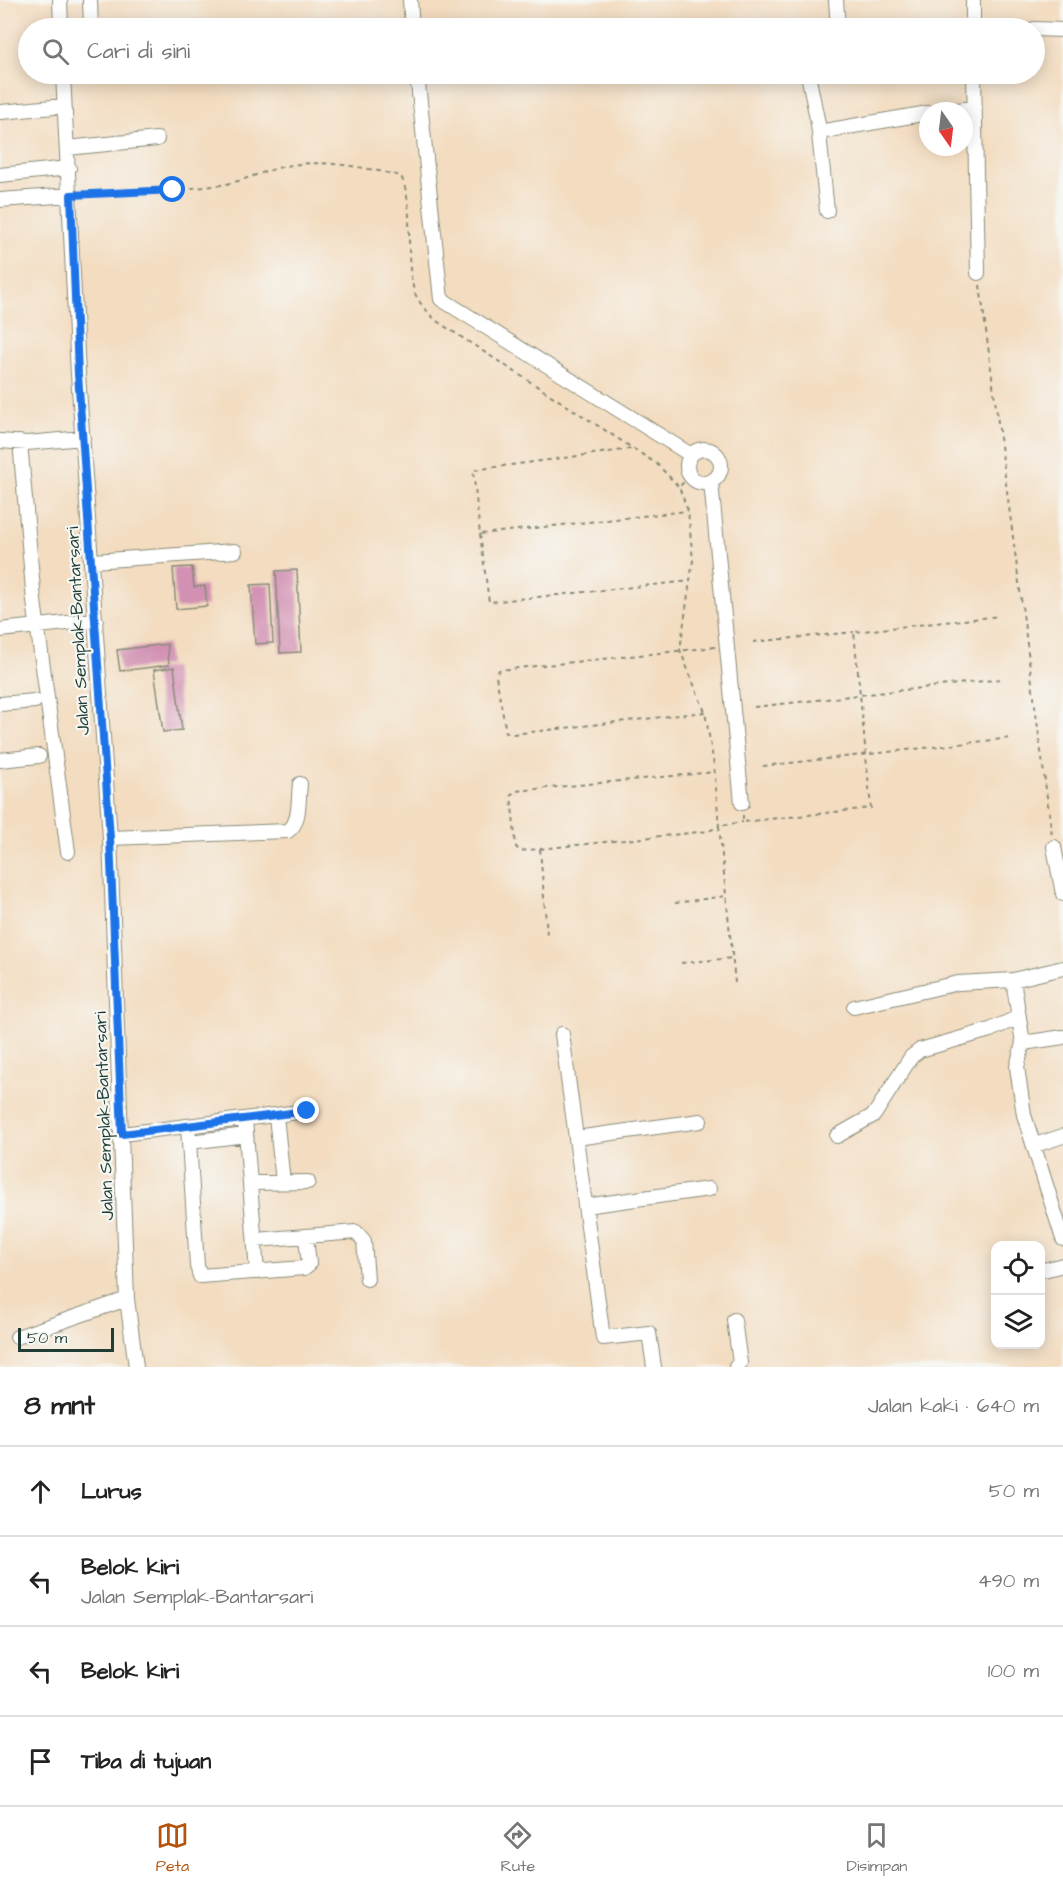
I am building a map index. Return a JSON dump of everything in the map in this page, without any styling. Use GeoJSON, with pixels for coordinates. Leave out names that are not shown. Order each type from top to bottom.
{"type":"FeatureCollection","features":[{"type":"Feature","properties":{"kind":"street"},"geometry":{"type":"LineString","coordinates":[[60,0],[61,18]]}},
{"type":"Feature","properties":{"kind":"street"},"geometry":{"type":"LineString","coordinates":[[90,0],[91,18]]}},
{"type":"Feature","properties":{"kind":"street"},"geometry":{"type":"LineString","coordinates":[[410,0],[411,18]]}},
{"type":"Feature","properties":{"kind":"street"},"geometry":{"type":"LineString","coordinates":[[836,0],[837,18]]}},
{"type":"Feature","properties":{"kind":"street"},"geometry":{"type":"LineString","coordinates":[[973,0],[974,18]]}},
{"type":"Feature","properties":{"kind":"street"},"geometry":{"type":"LineString","coordinates":[[1045,29],[1063,30]]}},
{"type":"Feature","properties":{"kind":"street","name":"Jalan Semplak–Bantarsari"},"geometry":{"type":"LineString","coordinates":[[63,84],[83,438],[93,561],[100,729],[110,838],[128,1299],[136,1367]]}},
{"type":"Feature","properties":{"kind":"street"},"geometry":{"type":"LineString","coordinates":[[418,84],[441,299],[691,454]]}},
{"type":"Feature","properties":{"kind":"street"},"geometry":{"type":"LineString","coordinates":[[810,84],[819,132],[827,211]]}},
{"type":"Feature","properties":{"kind":"street"},"geometry":{"type":"LineString","coordinates":[[974,84],[978,273]]}},
{"type":"Feature","properties":{"kind":"street"},"geometry":{"type":"LineString","coordinates":[[1,112],[64,106]]}},
{"type":"Feature","properties":{"kind":"street"},"geometry":{"type":"LineString","coordinates":[[819,132],[919,115]]}},
{"type":"Feature","properties":{"kind":"street"},"geometry":{"type":"LineString","coordinates":[[67,148],[157,139]]}},
{"type":"Feature","properties":{"kind":"street"},"geometry":{"type":"LineString","coordinates":[[0,175],[69,168]]}},
{"type":"Feature","properties":{"kind":"street"},"geometry":{"type":"LineString","coordinates":[[0,200],[71,195]]}},
{"type":"Feature","properties":{"kind":"street"},"geometry":{"type":"LineString","coordinates":[[0,441],[83,438]]}},
{"type":"Feature","properties":{"kind":"street"},"geometry":{"type":"LineString","coordinates":[[20,442],[37,626],[68,852]]}},
{"type":"Feature","properties":{"kind":"street"},"geometry":{"type":"LineString","coordinates":[[702,449],[714,451],[721,462],[720,474],[711,482],[699,483],[690,476],[687,465],[691,454],[702,449]]}},
{"type":"Feature","properties":{"kind":"street"},"geometry":{"type":"LineString","coordinates":[[711,482],[742,803]]}},
{"type":"Feature","properties":{"kind":"street"},"geometry":{"type":"LineString","coordinates":[[93,561],[235,551]]}},
{"type":"Feature","properties":{"kind":"street"},"geometry":{"type":"LineString","coordinates":[[0,630],[96,620]]}},
{"type":"Feature","properties":{"kind":"street"},"geometry":{"type":"LineString","coordinates":[[0,704],[35,701]]}},
{"type":"Feature","properties":{"kind":"street"},"geometry":{"type":"LineString","coordinates":[[0,760],[39,756]]}},
{"type":"Feature","properties":{"kind":"street"},"geometry":{"type":"LineString","coordinates":[[110,838],[288,831],[294,827],[296,820],[300,784]]}},
{"type":"Feature","properties":{"kind":"street"},"geometry":{"type":"LineString","coordinates":[[1054,847],[1063,894]]}},
{"type":"Feature","properties":{"kind":"street"},"geometry":{"type":"LineString","coordinates":[[854,1006],[958,983],[1013,980],[1063,968]]}},
{"type":"Feature","properties":{"kind":"street"},"geometry":{"type":"LineString","coordinates":[[1013,980],[1023,1043],[1017,1067],[1024,1115],[1063,1239]]}},
{"type":"Feature","properties":{"kind":"street"},"geometry":{"type":"LineString","coordinates":[[837,1136],[874,1115],[911,1058],[920,1050],[990,1030],[1019,1017]]}},
{"type":"Feature","properties":{"kind":"street"},"geometry":{"type":"LineString","coordinates":[[562,1034],[603,1338],[649,1334],[654,1367]]}},
{"type":"Feature","properties":{"kind":"street"},"geometry":{"type":"LineString","coordinates":[[1023,1043],[1063,1037]]}},
{"type":"Feature","properties":{"kind":"street"},"geometry":{"type":"LineString","coordinates":[[122,1134],[307,1111]]}},
{"type":"Feature","properties":{"kind":"street"},"geometry":{"type":"LineString","coordinates":[[276,1116],[283,1182]]}},
{"type":"Feature","properties":{"kind":"street"},"geometry":{"type":"LineString","coordinates":[[245,1120],[257,1272]]}},
{"type":"Feature","properties":{"kind":"street"},"geometry":{"type":"LineString","coordinates":[[576,1138],[700,1121]]}},
{"type":"Feature","properties":{"kind":"street"},"geometry":{"type":"LineString","coordinates":[[188,1126],[198,1273],[204,1276],[307,1267],[309,1264],[306,1238]]}},
{"type":"Feature","properties":{"kind":"street"},"geometry":{"type":"LineString","coordinates":[[190,1142],[246,1135]]}},
{"type":"Feature","properties":{"kind":"street"},"geometry":{"type":"LineString","coordinates":[[1035,1145],[1063,1136]]}},
{"type":"Feature","properties":{"kind":"street"},"geometry":{"type":"LineString","coordinates":[[250,1183],[308,1182]]}},
{"type":"Feature","properties":{"kind":"street"},"geometry":{"type":"LineString","coordinates":[[585,1206],[709,1189]]}},
{"type":"Feature","properties":{"kind":"street"},"geometry":{"type":"LineString","coordinates":[[256,1240],[306,1238],[356,1232],[362,1236],[367,1279]]}},
{"type":"Feature","properties":{"kind":"street"},"geometry":{"type":"LineString","coordinates":[[1045,1270],[1063,1265]]}},
{"type":"Feature","properties":{"kind":"street"},"geometry":{"type":"LineString","coordinates":[[17,1337],[128,1299]]}},
{"type":"Feature","properties":{"kind":"street"},"geometry":{"type":"LineString","coordinates":[[734,1320],[740,1362],[736,1367]]}},
{"type":"Feature","properties":{"kind":"path"},"geometry":{"type":"LineString","coordinates":[[71,195],[173,190],[224,184],[279,167],[307,163],[377,170],[401,176]]}},
{"type":"Feature","properties":{"kind":"path"},"geometry":{"type":"LineString","coordinates":[[978,273],[1054,847]]}},
{"type":"Feature","properties":{"kind":"path"},"geometry":{"type":"LineString","coordinates":[[633,448],[474,470],[489,602],[692,581]]}},
{"type":"Feature","properties":{"kind":"path"},"geometry":{"type":"LineString","coordinates":[[690,476],[679,487],[688,511],[693,560],[692,581],[680,650],[705,712],[715,772],[735,983]]}},
{"type":"Feature","properties":{"kind":"path"},"geometry":{"type":"LineString","coordinates":[[480,534],[688,511]]}},
{"type":"Feature","properties":{"kind":"path"},"geometry":{"type":"LineString","coordinates":[[753,642],[999,616]]}},
{"type":"Feature","properties":{"kind":"path"},"geometry":{"type":"LineString","coordinates":[[715,772],[515,791],[511,795],[516,848],[520,851],[709,831],[719,826],[743,822],[871,808],[854,632]]}},
{"type":"Feature","properties":{"kind":"path"},"geometry":{"type":"LineString","coordinates":[[705,712],[513,734],[506,732],[496,676],[499,670],[727,646]]}},
{"type":"Feature","properties":{"kind":"path"},"geometry":{"type":"LineString","coordinates":[[754,707],[1000,679]]}},
{"type":"Feature","properties":{"kind":"path"},"geometry":{"type":"LineString","coordinates":[[763,766],[1012,738]]}},
{"type":"Feature","properties":{"kind":"path"},"geometry":{"type":"LineString","coordinates":[[742,803],[743,822]]}},
{"type":"Feature","properties":{"kind":"path"},"geometry":{"type":"LineString","coordinates":[[540,849],[548,934]]}},
{"type":"Feature","properties":{"kind":"path"},"geometry":{"type":"LineString","coordinates":[[675,903],[726,896]]}},
{"type":"Feature","properties":{"kind":"path"},"geometry":{"type":"LineString","coordinates":[[681,963],[733,957]]}},
{"type":"Feature","properties":{"kind":"building"},"geometry":{"type":"Polygon","coordinates":[[[192,567],[194,587],[205,586],[207,606],[176,609],[173,568],[192,567]]]}},
{"type":"Feature","properties":{"kind":"building"},"geometry":{"type":"Polygon","coordinates":[[[297,570],[301,652],[280,653],[276,571],[297,570]]]}},
{"type":"Feature","properties":{"kind":"building"},"geometry":{"type":"Polygon","coordinates":[[[270,584],[273,643],[255,644],[251,585],[270,584]]]}},
{"type":"Feature","properties":{"kind":"building"},"geometry":{"type":"Polygon","coordinates":[[[167,644],[169,665],[120,671],[117,650],[167,644]]]}},
{"type":"Feature","properties":{"kind":"building"},"geometry":{"type":"Polygon","coordinates":[[[174,667],[182,730],[163,732],[154,670],[174,667]]]}},
{"type":"Feature","properties":{"kind":"route"},"geometry":{"type":"LineString","coordinates":[[173,190],[71,195],[78,374],[93,561],[100,729],[110,838],[122,1134],[307,1111]]}}]}
